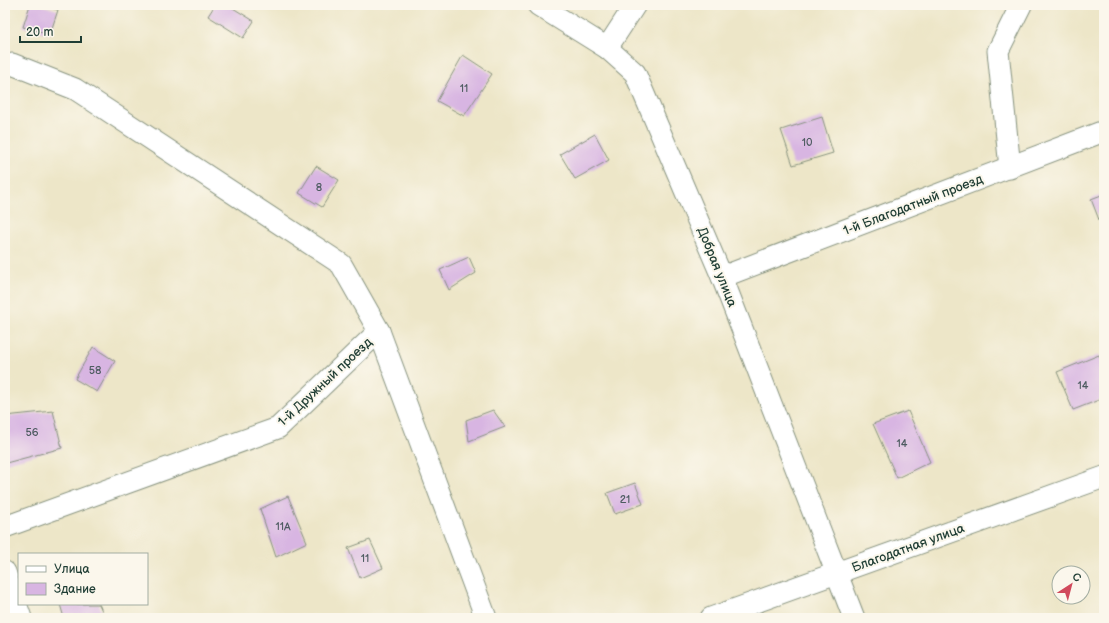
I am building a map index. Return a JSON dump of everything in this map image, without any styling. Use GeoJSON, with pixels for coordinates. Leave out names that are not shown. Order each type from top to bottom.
{"type":"FeatureCollection","features":[{"type":"Feature","properties":{"kind":"street","name":"Добрая улица"},"geometry":{"type":"LineString","coordinates":[[538,5],[607,48],[634,73],[722,277],[854,618]]}},
{"type":"Feature","properties":{"kind":"street"},"geometry":{"type":"LineString","coordinates":[[607,48],[635,5]]}},
{"type":"Feature","properties":{"kind":"street"},"geometry":{"type":"LineString","coordinates":[[1010,168],[998,51],[1021,5]]}},
{"type":"Feature","properties":{"kind":"street"},"geometry":{"type":"LineString","coordinates":[[5,66],[12,64],[75,89],[341,264],[379,331]]}},
{"type":"Feature","properties":{"kind":"street","name":"1-й Благодатный проезд"},"geometry":{"type":"LineString","coordinates":[[722,277],[1104,131]]}},
{"type":"Feature","properties":{"kind":"street","name":"1-й Дружный проезд"},"geometry":{"type":"LineString","coordinates":[[5,527],[278,428],[379,331],[486,618]]}},
{"type":"Feature","properties":{"kind":"street","name":"Благодатная улица"},"geometry":{"type":"LineString","coordinates":[[711,618],[1104,477]]}},
{"type":"Feature","properties":{"kind":"street"},"geometry":{"type":"LineString","coordinates":[[5,572],[21,618]]}},
{"type":"Feature","properties":{"kind":"building"},"geometry":{"type":"Polygon","coordinates":[[[30,5],[41,5],[58,10],[50,34],[23,27],[30,5]]]}},
{"type":"Feature","properties":{"kind":"building"},"geometry":{"type":"Polygon","coordinates":[[[215,5],[228,5],[254,21],[243,38],[208,16],[215,5]]]}},
{"type":"Feature","properties":{"kind":"building"},"geometry":{"type":"Polygon","coordinates":[[[463,55],[492,74],[464,116],[437,101],[463,55]]]}},
{"type":"Feature","properties":{"kind":"building"},"geometry":{"type":"Polygon","coordinates":[[[822,117],[833,153],[793,165],[781,130],[822,117]]]}},
{"type":"Feature","properties":{"kind":"building"},"geometry":{"type":"Polygon","coordinates":[[[595,134],[609,160],[575,179],[560,154],[595,134]]]}},
{"type":"Feature","properties":{"kind":"building"},"geometry":{"type":"Polygon","coordinates":[[[316,166],[339,180],[322,207],[299,193],[316,166]]]}},
{"type":"Feature","properties":{"kind":"building"},"geometry":{"type":"Polygon","coordinates":[[[1104,194],[1104,224],[1101,225],[1091,199],[1104,194]]]}},
{"type":"Feature","properties":{"kind":"building"},"geometry":{"type":"Polygon","coordinates":[[[469,257],[476,273],[449,290],[440,270],[469,257]]]}},
{"type":"Feature","properties":{"kind":"building"},"geometry":{"type":"Polygon","coordinates":[[[93,347],[115,361],[97,392],[75,379],[93,347]]]}},
{"type":"Feature","properties":{"kind":"building"},"geometry":{"type":"Polygon","coordinates":[[[1099,355],[1104,367],[1104,398],[1073,410],[1057,372],[1099,355]]]}},
{"type":"Feature","properties":{"kind":"building"},"geometry":{"type":"Polygon","coordinates":[[[493,410],[505,427],[469,441],[466,420],[493,410]]]}},
{"type":"Feature","properties":{"kind":"building"},"geometry":{"type":"Polygon","coordinates":[[[53,411],[62,448],[6,463],[5,416],[53,411]]]}},
{"type":"Feature","properties":{"kind":"building"},"geometry":{"type":"Polygon","coordinates":[[[908,411],[930,462],[897,478],[873,424],[908,411]]]}},
{"type":"Feature","properties":{"kind":"building"},"geometry":{"type":"Polygon","coordinates":[[[635,483],[643,504],[615,514],[607,493],[635,483]]]}},
{"type":"Feature","properties":{"kind":"building"},"geometry":{"type":"Polygon","coordinates":[[[288,496],[307,542],[276,557],[260,509],[288,496]]]}},
{"type":"Feature","properties":{"kind":"building"},"geometry":{"type":"Polygon","coordinates":[[[370,540],[383,568],[360,578],[348,548],[370,540]]]}},
{"type":"Feature","properties":{"kind":"building"},"geometry":{"type":"Polygon","coordinates":[[[60,605],[99,605],[105,618],[64,618],[60,605]]]}}]}
